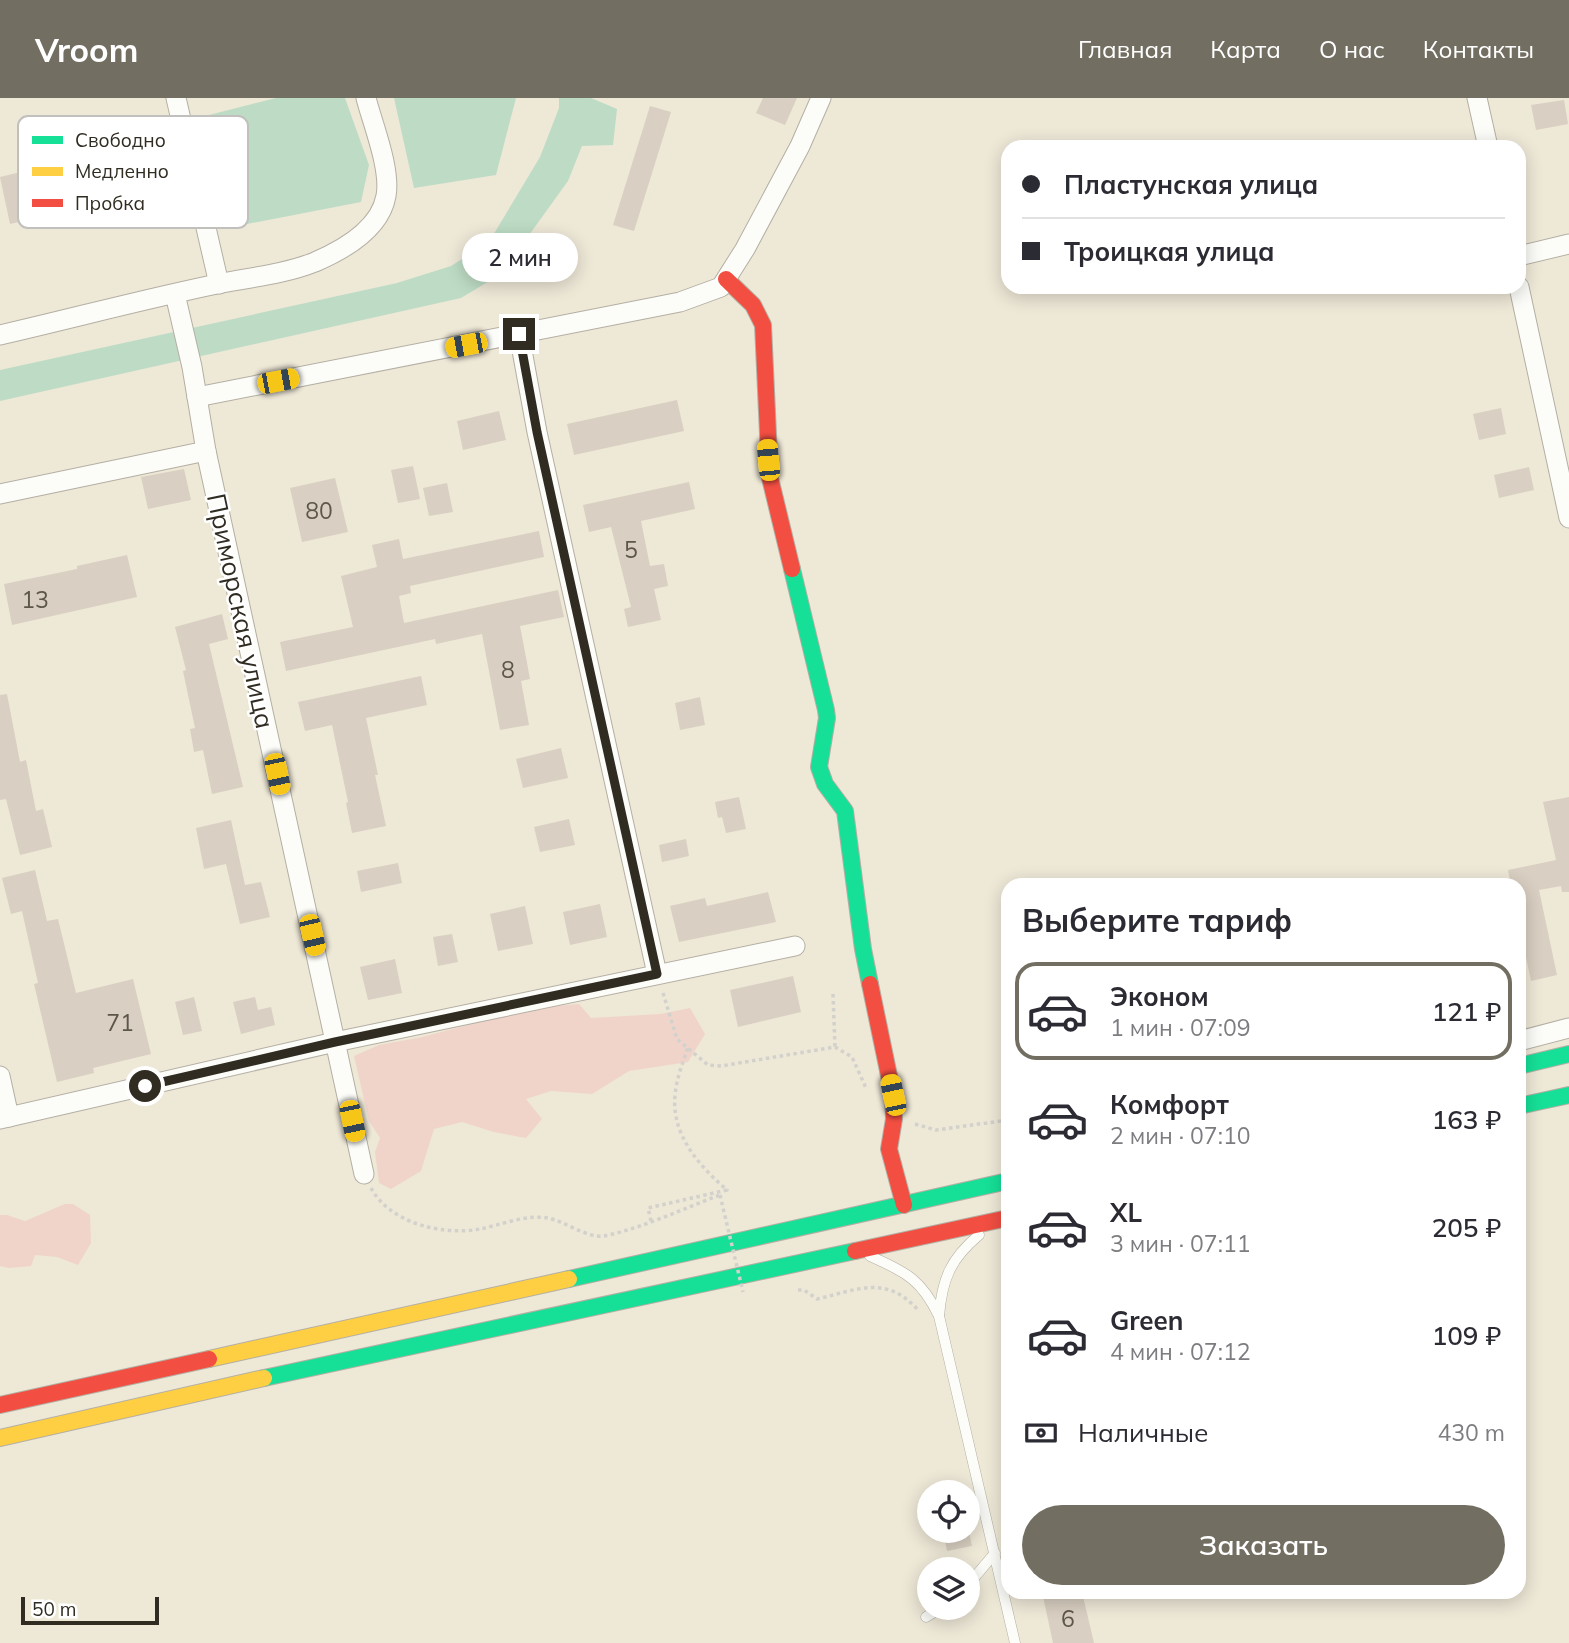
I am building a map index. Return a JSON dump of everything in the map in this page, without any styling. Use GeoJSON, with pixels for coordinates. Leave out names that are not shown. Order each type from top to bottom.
{"type":"FeatureCollection","features":[{"type":"Feature","properties":{"kind":"main road"},"geometry":{"type":"LineString","coordinates":[[726,279],[754,305],[763,325],[770,478],[824,696],[827,717],[819,756],[820,773],[825,785],[841,802],[845,811],[863,949],[893,1095],[894,1119],[889,1149],[904,1205]]}},
{"type":"Feature","properties":{"kind":"main road"},"geometry":{"type":"LineString","coordinates":[[1526,1064],[1569,1054]]}},
{"type":"Feature","properties":{"kind":"main road"},"geometry":{"type":"LineString","coordinates":[[1526,1104],[1569,1094]]}},
{"type":"Feature","properties":{"kind":"main road"},"geometry":{"type":"LineString","coordinates":[[0,1405],[1001,1183]]}},
{"type":"Feature","properties":{"kind":"main road"},"geometry":{"type":"LineString","coordinates":[[0,1438],[329,1364],[1001,1220]]}},
{"type":"Feature","properties":{"kind":"street"},"geometry":{"type":"LineString","coordinates":[[176,98],[180,116]]}},
{"type":"Feature","properties":{"kind":"street"},"geometry":{"type":"LineString","coordinates":[[0,335],[219,284],[272,275],[314,262],[348,246],[377,220],[386,196],[385,169],[366,98]]}},
{"type":"Feature","properties":{"kind":"street"},"geometry":{"type":"LineString","coordinates":[[197,397],[680,302],[721,287],[745,249],[800,146],[821,98]]}},
{"type":"Feature","properties":{"kind":"street"},"geometry":{"type":"LineString","coordinates":[[1478,98],[1487,140]]}},
{"type":"Feature","properties":{"kind":"street"},"geometry":{"type":"LineString","coordinates":[[206,228],[219,284]]}},
{"type":"Feature","properties":{"kind":"street"},"geometry":{"type":"LineString","coordinates":[[1526,254],[1569,244]]}},
{"type":"Feature","properties":{"kind":"street","name":"Приморская улица"},"geometry":{"type":"LineString","coordinates":[[175,294],[192,366],[206,451],[364,1174]]}},
{"type":"Feature","properties":{"kind":"street"},"geometry":{"type":"LineString","coordinates":[[1521,294],[1569,518]]}},
{"type":"Feature","properties":{"kind":"street"},"geometry":{"type":"LineString","coordinates":[[519,334],[537,432],[657,974]]}},
{"type":"Feature","properties":{"kind":"street"},"geometry":{"type":"LineString","coordinates":[[0,494],[206,451]]}},
{"type":"Feature","properties":{"kind":"street"},"geometry":{"type":"LineString","coordinates":[[0,1076],[4,1118],[335,1042],[795,946]]}},
{"type":"Feature","properties":{"kind":"street"},"geometry":{"type":"LineString","coordinates":[[1526,1039],[1569,1028]]}},
{"type":"Feature","properties":{"kind":"lane"},"geometry":{"type":"LineString","coordinates":[[939,1316],[941,1292],[949,1269],[966,1245],[1001,1221]]}},
{"type":"Feature","properties":{"kind":"lane"},"geometry":{"type":"LineString","coordinates":[[859,1251],[916,1280],[927,1293],[939,1316],[1001,1580]]}},
{"type":"Feature","properties":{"kind":"lane"},"geometry":{"type":"LineString","coordinates":[[980,1571],[995,1553]]}},
{"type":"Feature","properties":{"kind":"lane"},"geometry":{"type":"LineString","coordinates":[[1005,1599],[1015,1643]]}},
{"type":"Feature","properties":{"kind":"path"},"geometry":{"type":"LineString","coordinates":[[657,974],[677,1040],[708,1065],[721,1066],[835,1047],[833,995]]}},
{"type":"Feature","properties":{"kind":"path"},"geometry":{"type":"LineString","coordinates":[[651,1221],[648,1208],[727,1190],[693,1156],[682,1136],[674,1109],[676,1088],[688,1047]]}},
{"type":"Feature","properties":{"kind":"path"},"geometry":{"type":"LineString","coordinates":[[364,1174],[377,1199],[399,1217],[422,1225],[477,1230],[514,1221],[547,1218],[600,1237],[720,1195],[743,1292]]}},
{"type":"Feature","properties":{"kind":"path"},"geometry":{"type":"LineString","coordinates":[[804,1290],[817,1299],[872,1287],[892,1289],[911,1302],[923,1316]]}},
{"type":"Feature","properties":{"kind":"shaded area"},"geometry":{"type":"Polygon","coordinates":[[[276,98],[345,98],[369,165],[361,202],[248,224],[248,116],[205,116],[276,98]]]}},
{"type":"Feature","properties":{"kind":"shaded area"},"geometry":{"type":"Polygon","coordinates":[[[394,98],[516,98],[496,175],[414,188],[394,98]]]}},
{"type":"Feature","properties":{"kind":"shaded area"},"geometry":{"type":"Polygon","coordinates":[[[559,98],[591,98],[617,109],[613,145],[582,146],[568,181],[519,249],[491,280],[461,298],[0,401],[0,370],[397,283],[451,266],[489,242],[540,157],[559,108],[559,98]]]}},
{"type":"Feature","properties":{"kind":"shaded area"},"geometry":{"type":"Polygon","coordinates":[[[579,1004],[591,1018],[660,1014],[690,1008],[705,1034],[688,1062],[629,1071],[592,1094],[551,1091],[526,1099],[542,1119],[526,1138],[462,1122],[434,1129],[421,1171],[391,1189],[379,1183],[375,1152],[380,1138],[369,1121],[354,1056],[379,1045],[422,1037],[532,1008],[579,1004]]]}},
{"type":"Feature","properties":{"kind":"shaded area"},"geometry":{"type":"Polygon","coordinates":[[[65,1204],[73,1204],[90,1215],[91,1243],[78,1265],[57,1257],[35,1255],[31,1266],[0,1266],[0,1215],[25,1221],[65,1204]]]}},
{"type":"Feature","properties":{"kind":"building"},"geometry":{"type":"Polygon","coordinates":[[[763,98],[797,98],[785,125],[756,113],[763,98]]]}},
{"type":"Feature","properties":{"kind":"building"},"geometry":{"type":"Polygon","coordinates":[[[1564,100],[1568,124],[1536,130],[1531,105],[1564,100]]]}},
{"type":"Feature","properties":{"kind":"building"},"geometry":{"type":"Polygon","coordinates":[[[650,106],[671,112],[634,231],[613,225],[650,106]]]}},
{"type":"Feature","properties":{"kind":"building"},"geometry":{"type":"Polygon","coordinates":[[[18,173],[18,222],[10,224],[0,177],[18,173]]]}},
{"type":"Feature","properties":{"kind":"building"},"geometry":{"type":"Polygon","coordinates":[[[677,400],[684,431],[574,455],[567,424],[677,400]]]}},
{"type":"Feature","properties":{"kind":"building"},"geometry":{"type":"Polygon","coordinates":[[[1501,408],[1506,434],[1479,440],[1473,414],[1501,408]]]}},
{"type":"Feature","properties":{"kind":"building"},"geometry":{"type":"Polygon","coordinates":[[[499,411],[506,440],[463,450],[457,421],[499,411]]]}},
{"type":"Feature","properties":{"kind":"building"},"geometry":{"type":"Polygon","coordinates":[[[413,466],[420,499],[398,503],[391,470],[413,466]]]}},
{"type":"Feature","properties":{"kind":"building"},"geometry":{"type":"Polygon","coordinates":[[[1529,467],[1534,490],[1499,498],[1494,475],[1529,467]]]}},
{"type":"Feature","properties":{"kind":"building"},"geometry":{"type":"Polygon","coordinates":[[[184,469],[191,500],[148,509],[141,477],[184,469]]]}},
{"type":"Feature","properties":{"kind":"building"},"geometry":{"type":"Polygon","coordinates":[[[335,478],[348,532],[302,542],[290,488],[335,478]]]}},
{"type":"Feature","properties":{"kind":"building"},"geometry":{"type":"Polygon","coordinates":[[[689,482],[695,509],[641,521],[650,566],[664,564],[668,586],[654,589],[661,620],[628,627],[624,609],[631,607],[611,527],[589,532],[583,505],[689,482]]]}},
{"type":"Feature","properties":{"kind":"building"},"geometry":{"type":"Polygon","coordinates":[[[447,483],[453,512],[429,516],[423,488],[447,483]]]}},
{"type":"Feature","properties":{"kind":"building"},"geometry":{"type":"Polygon","coordinates":[[[539,531],[544,557],[410,586],[411,593],[399,596],[404,623],[558,590],[564,617],[520,626],[530,679],[521,681],[529,725],[500,730],[482,634],[436,644],[435,639],[286,671],[280,642],[353,627],[341,576],[377,567],[372,545],[399,539],[403,559],[539,531]]]}},
{"type":"Feature","properties":{"kind":"building"},"geometry":{"type":"Polygon","coordinates":[[[127,555],[137,597],[12,625],[4,584],[77,569],[77,566],[127,555]]]}},
{"type":"Feature","properties":{"kind":"building"},"geometry":{"type":"Polygon","coordinates":[[[222,614],[228,639],[209,644],[243,787],[212,794],[203,750],[194,752],[190,729],[195,728],[183,671],[186,670],[175,627],[222,614]]]}},
{"type":"Feature","properties":{"kind":"building"},"geometry":{"type":"Polygon","coordinates":[[[421,676],[427,705],[366,718],[386,826],[352,833],[332,725],[305,731],[298,702],[421,676]]]}},
{"type":"Feature","properties":{"kind":"building"},"geometry":{"type":"Polygon","coordinates":[[[7,694],[20,762],[26,760],[36,811],[43,809],[52,847],[20,855],[6,799],[0,800],[0,695],[7,694]]]}},
{"type":"Feature","properties":{"kind":"building"},"geometry":{"type":"Polygon","coordinates":[[[700,697],[705,725],[680,730],[675,703],[700,697]]]}},
{"type":"Feature","properties":{"kind":"building"},"geometry":{"type":"Polygon","coordinates":[[[561,748],[568,778],[523,788],[516,759],[561,748]]]}},
{"type":"Feature","properties":{"kind":"building"},"geometry":{"type":"Polygon","coordinates":[[[739,797],[746,829],[726,833],[722,817],[718,818],[715,802],[739,797]]]}},
{"type":"Feature","properties":{"kind":"building"},"geometry":{"type":"Polygon","coordinates":[[[1569,797],[1569,892],[1562,892],[1561,886],[1539,890],[1557,975],[1531,981],[1526,957],[1526,878],[1510,878],[1508,870],[1556,860],[1543,802],[1569,797]]]}},
{"type":"Feature","properties":{"kind":"building"},"geometry":{"type":"Polygon","coordinates":[[[569,819],[575,845],[540,852],[534,827],[569,819]]]}},
{"type":"Feature","properties":{"kind":"building"},"geometry":{"type":"Polygon","coordinates":[[[231,820],[245,885],[261,882],[270,917],[240,924],[226,864],[204,869],[196,828],[231,820]]]}},
{"type":"Feature","properties":{"kind":"building"},"geometry":{"type":"Polygon","coordinates":[[[686,839],[689,856],[662,862],[659,845],[686,839]]]}},
{"type":"Feature","properties":{"kind":"building"},"geometry":{"type":"Polygon","coordinates":[[[398,863],[402,883],[361,892],[357,871],[398,863]]]}},
{"type":"Feature","properties":{"kind":"building"},"geometry":{"type":"Polygon","coordinates":[[[35,870],[47,921],[58,919],[76,993],[133,979],[151,1054],[93,1068],[94,1073],[57,1082],[34,984],[38,983],[22,911],[11,914],[2,878],[35,870]]]}},
{"type":"Feature","properties":{"kind":"building"},"geometry":{"type":"Polygon","coordinates":[[[768,892],[776,922],[679,942],[670,906],[705,898],[707,906],[768,892]]]}},
{"type":"Feature","properties":{"kind":"building"},"geometry":{"type":"Polygon","coordinates":[[[600,904],[607,937],[570,945],[563,912],[600,904]]]}},
{"type":"Feature","properties":{"kind":"building"},"geometry":{"type":"Polygon","coordinates":[[[525,906],[533,944],[498,951],[490,914],[525,906]]]}},
{"type":"Feature","properties":{"kind":"building"},"geometry":{"type":"Polygon","coordinates":[[[452,934],[458,962],[438,966],[433,937],[452,934]]]}},
{"type":"Feature","properties":{"kind":"building"},"geometry":{"type":"Polygon","coordinates":[[[395,959],[402,993],[368,1000],[360,967],[395,959]]]}},
{"type":"Feature","properties":{"kind":"building"},"geometry":{"type":"Polygon","coordinates":[[[793,976],[801,1012],[738,1027],[730,990],[793,976]]]}},
{"type":"Feature","properties":{"kind":"building"},"geometry":{"type":"Polygon","coordinates":[[[194,997],[202,1031],[183,1035],[175,1002],[194,997]]]}},
{"type":"Feature","properties":{"kind":"building"},"geometry":{"type":"Polygon","coordinates":[[[255,997],[258,1010],[271,1007],[275,1025],[241,1034],[233,1002],[255,997]]]}},
{"type":"Feature","properties":{"kind":"building"},"geometry":{"type":"Polygon","coordinates":[[[945,1543],[971,1543],[972,1546],[947,1551],[945,1543]]]}},
{"type":"Feature","properties":{"kind":"building"},"geometry":{"type":"Polygon","coordinates":[[[1044,1599],[1084,1599],[1094,1643],[1053,1643],[1044,1599]]]}},
{"type":"Feature","properties":{"kind":"traffic: fast"},"geometry":{"type":"LineString","coordinates":[[792,569],[826,710],[819,767],[825,784],[845,811],[870,984]]}},
{"type":"Feature","properties":{"kind":"traffic: fast"},"geometry":{"type":"LineString","coordinates":[[1526,1064],[1569,1054]]}},
{"type":"Feature","properties":{"kind":"traffic: fast"},"geometry":{"type":"LineString","coordinates":[[1526,1104],[1569,1095]]}},
{"type":"Feature","properties":{"kind":"traffic: fast"},"geometry":{"type":"LineString","coordinates":[[569,1279],[1001,1183]]}},
{"type":"Feature","properties":{"kind":"traffic: fast"},"geometry":{"type":"LineString","coordinates":[[264,1378],[855,1251]]}},
{"type":"Feature","properties":{"kind":"traffic: slow"},"geometry":{"type":"LineString","coordinates":[[209,1359],[569,1279]]}},
{"type":"Feature","properties":{"kind":"traffic: slow"},"geometry":{"type":"LineString","coordinates":[[0,1438],[264,1378]]}},
{"type":"Feature","properties":{"kind":"traffic: jam"},"geometry":{"type":"LineString","coordinates":[[726,279],[753,305],[763,325],[770,478],[792,569]]}},
{"type":"Feature","properties":{"kind":"traffic: jam"},"geometry":{"type":"LineString","coordinates":[[870,984],[893,1095],[894,1119],[889,1149],[904,1205]]}},
{"type":"Feature","properties":{"kind":"traffic: jam"},"geometry":{"type":"LineString","coordinates":[[855,1251],[1001,1220]]}},
{"type":"Feature","properties":{"kind":"traffic: jam"},"geometry":{"type":"LineString","coordinates":[[0,1405],[209,1359]]}},
{"type":"Feature","properties":{"kind":"route"},"geometry":{"type":"LineString","coordinates":[[145,1086],[335,1042],[657,974],[537,432],[519,334]]}}]}
